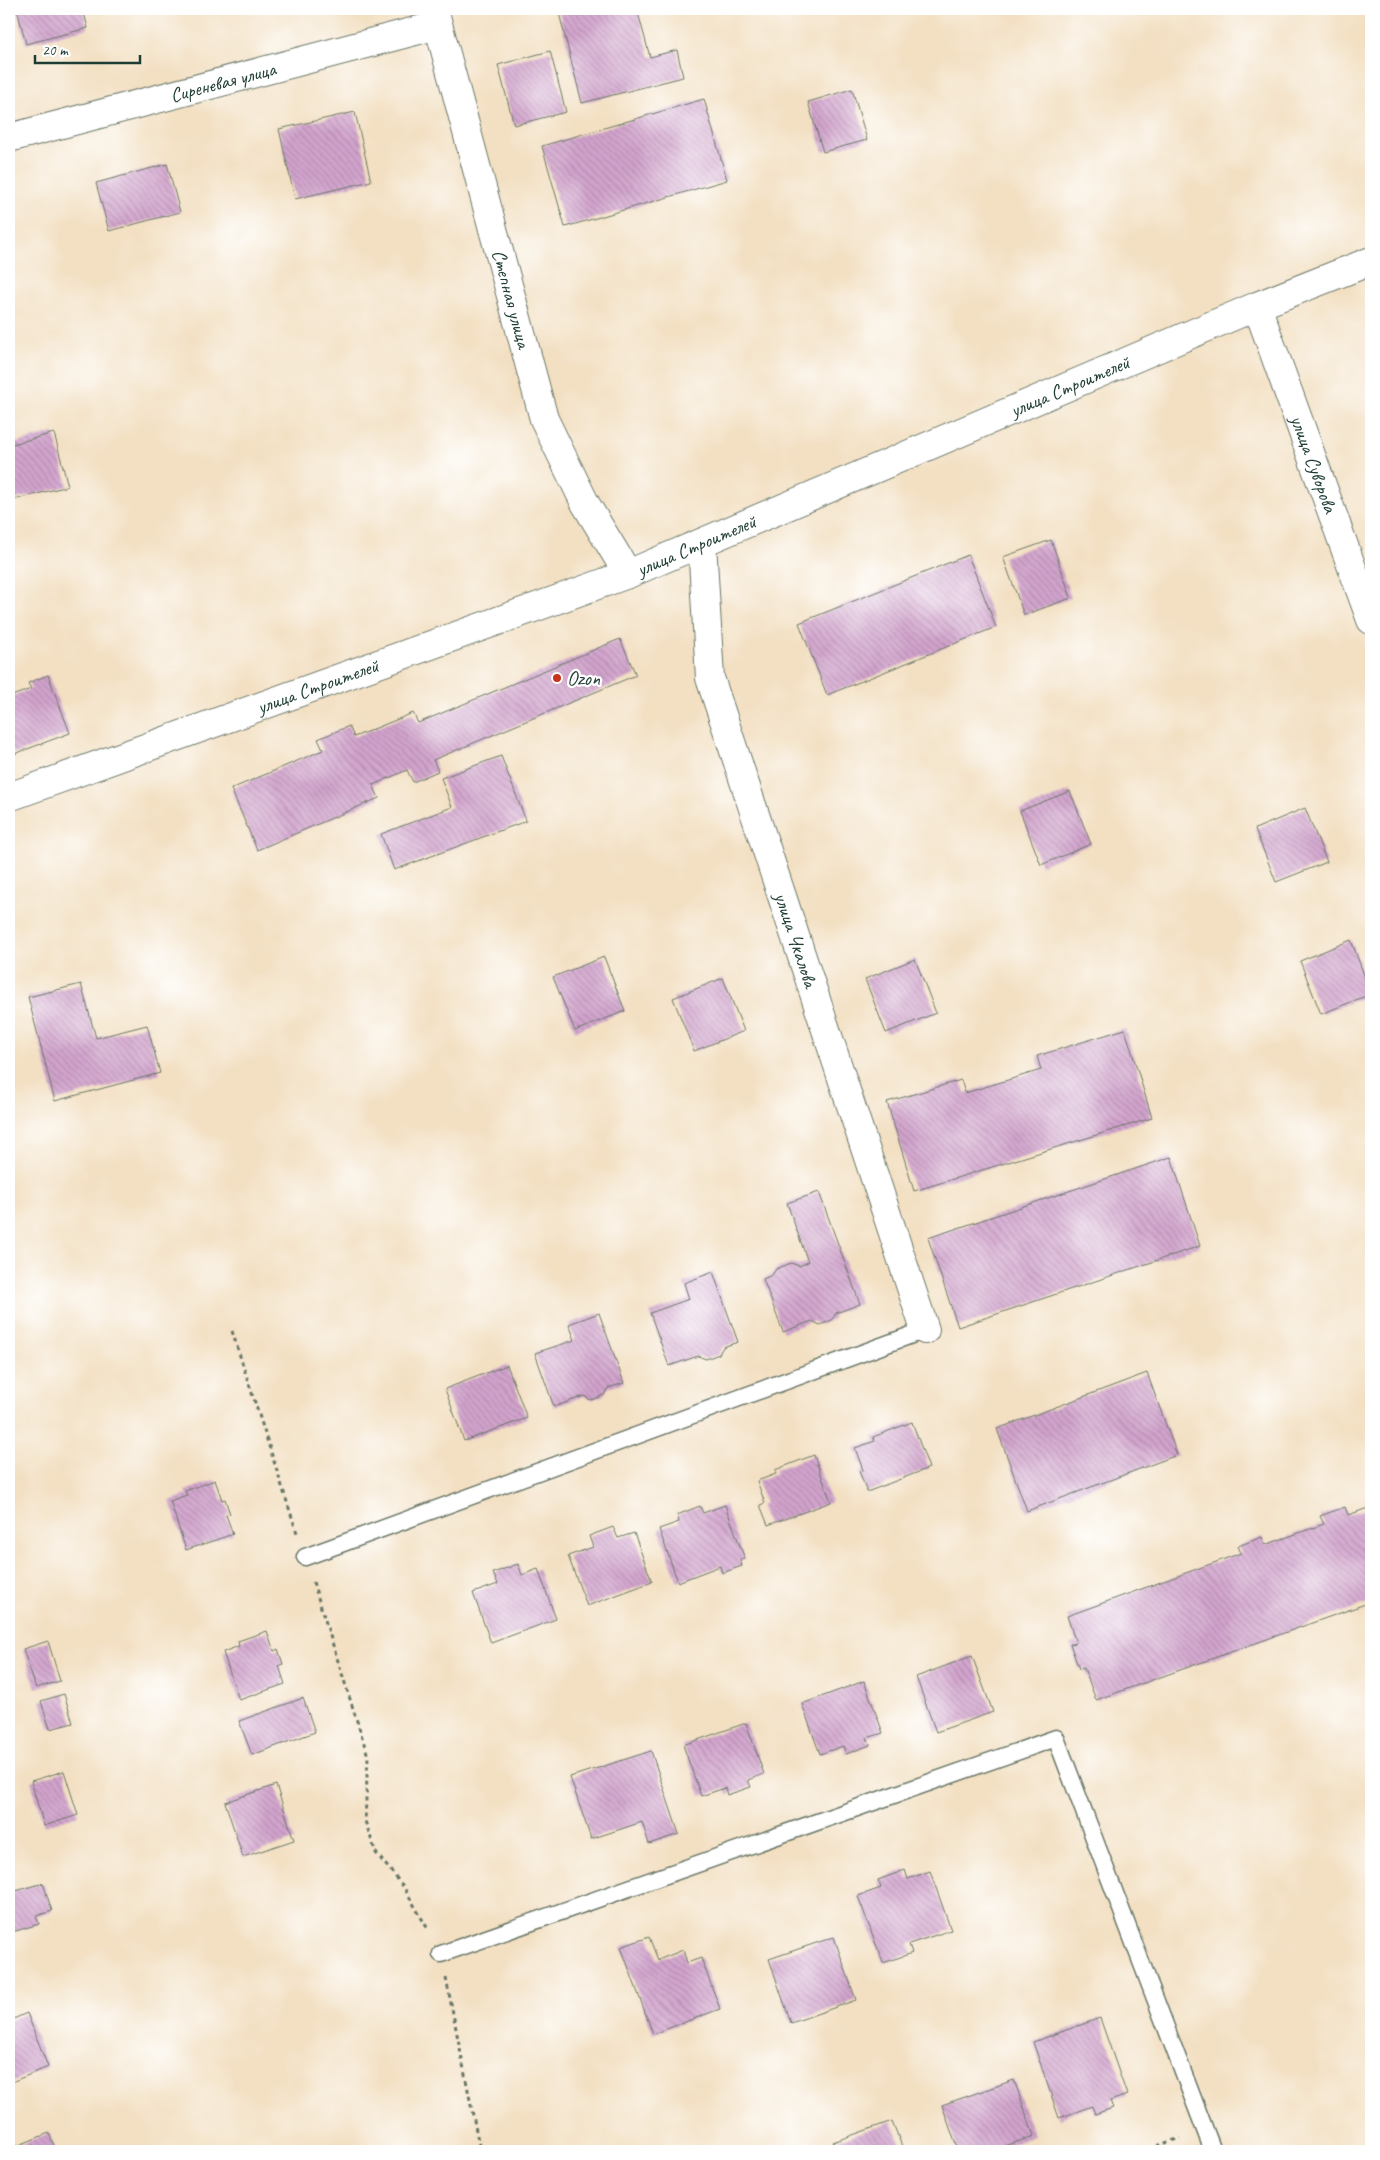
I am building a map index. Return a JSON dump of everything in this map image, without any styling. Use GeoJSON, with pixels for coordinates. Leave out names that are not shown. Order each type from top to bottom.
{"type":"FeatureCollection","features":[{"type":"Feature","properties":{"kind":"street","name":"Сиреневая улица"},"geometry":{"type":"LineString","coordinates":[[9,138],[436,17]]}},
{"type":"Feature","properties":{"kind":"street","name":"Степная улица"},"geometry":{"type":"LineString","coordinates":[[436,17],[544,419],[585,503],[628,574]]}},
{"type":"Feature","properties":{"kind":"street","name":"улица Строителей"},"geometry":{"type":"LineString","coordinates":[[9,797],[628,574],[1257,306],[1371,261]]}},
{"type":"Feature","properties":{"kind":"street","name":"улица Суворова"},"geometry":{"type":"LineString","coordinates":[[1257,306],[1371,620]]}},
{"type":"Feature","properties":{"kind":"street","name":"улица Чкалова"},"geometry":{"type":"LineString","coordinates":[[702,543],[710,678],[925,1330]]}},
{"type":"Feature","properties":{"kind":"lane"},"geometry":{"type":"LineString","coordinates":[[305,1557],[925,1330]]}},
{"type":"Feature","properties":{"kind":"lane"},"geometry":{"type":"LineString","coordinates":[[442,1954],[1056,1738],[1213,2151]]}},
{"type":"Feature","properties":{"kind":"path"},"geometry":{"type":"LineString","coordinates":[[232,1331],[368,1756],[365,1821],[373,1845],[376,1852],[403,1886],[442,1954],[480,2151]]}},
{"type":"Feature","properties":{"kind":"path"},"geometry":{"type":"LineString","coordinates":[[1142,2151],[1205,2129]]}},
{"type":"Feature","properties":{"kind":"building"},"geometry":{"type":"Polygon","coordinates":[[[17,9],[83,9],[88,28],[26,44],[17,9]]]}},
{"type":"Feature","properties":{"kind":"building"},"geometry":{"type":"Polygon","coordinates":[[[558,9],[637,9],[650,57],[677,50],[683,77],[582,103],[558,9]]]}},
{"type":"Feature","properties":{"kind":"building"},"geometry":{"type":"Polygon","coordinates":[[[550,51],[566,112],[514,125],[498,65],[550,51]]]}},
{"type":"Feature","properties":{"kind":"building"},"geometry":{"type":"Polygon","coordinates":[[[852,89],[867,140],[823,152],[808,102],[852,89]]]}},
{"type":"Feature","properties":{"kind":"building"},"geometry":{"type":"Polygon","coordinates":[[[704,99],[727,180],[565,227],[542,146],[704,99]]]}},
{"type":"Feature","properties":{"kind":"building"},"geometry":{"type":"Polygon","coordinates":[[[355,112],[371,181],[295,199],[279,129],[355,112]]]}},
{"type":"Feature","properties":{"kind":"building"},"geometry":{"type":"Polygon","coordinates":[[[167,164],[180,212],[109,231],[96,183],[167,164]]]}},
{"type":"Feature","properties":{"kind":"building"},"geometry":{"type":"Polygon","coordinates":[[[54,433],[68,486],[9,501],[9,445],[54,433]]]}},
{"type":"Feature","properties":{"kind":"building"},"geometry":{"type":"Polygon","coordinates":[[[1051,540],[1071,598],[1024,615],[1003,557],[1051,540]]]}},
{"type":"Feature","properties":{"kind":"building"},"geometry":{"type":"Polygon","coordinates":[[[968,555],[996,627],[827,695],[799,623],[968,555]]]}},
{"type":"Feature","properties":{"kind":"building"},"geometry":{"type":"Polygon","coordinates":[[[620,639],[636,675],[433,760],[438,771],[413,782],[407,770],[373,785],[379,798],[257,850],[231,789],[323,750],[318,739],[349,726],[354,737],[413,713],[418,723],[620,639]]]}},
{"type":"Feature","properties":{"kind":"building"},"geometry":{"type":"Polygon","coordinates":[[[48,675],[70,733],[14,754],[9,741],[9,697],[31,689],[28,683],[48,675]]]}},
{"type":"Feature","properties":{"kind":"building"},"geometry":{"type":"Polygon","coordinates":[[[501,756],[526,821],[394,870],[381,834],[452,807],[441,778],[501,756]]]}},
{"type":"Feature","properties":{"kind":"building"},"geometry":{"type":"Polygon","coordinates":[[[1070,791],[1091,844],[1041,865],[1020,811],[1070,791]]]}},
{"type":"Feature","properties":{"kind":"building"},"geometry":{"type":"Polygon","coordinates":[[[1305,808],[1327,862],[1276,882],[1255,829],[1305,808]]]}},
{"type":"Feature","properties":{"kind":"building"},"geometry":{"type":"Polygon","coordinates":[[[1351,940],[1371,994],[1321,1014],[1300,961],[1351,940]]]}},
{"type":"Feature","properties":{"kind":"building"},"geometry":{"type":"Polygon","coordinates":[[[604,957],[625,1011],[575,1031],[553,977],[604,957]]]}},
{"type":"Feature","properties":{"kind":"building"},"geometry":{"type":"Polygon","coordinates":[[[915,959],[936,1013],[886,1033],[865,979],[915,959]]]}},
{"type":"Feature","properties":{"kind":"building"},"geometry":{"type":"Polygon","coordinates":[[[723,978],[744,1031],[694,1051],[673,998],[723,978]]]}},
{"type":"Feature","properties":{"kind":"building"},"geometry":{"type":"Polygon","coordinates":[[[81,984],[96,1038],[147,1025],[160,1073],[55,1101],[28,997],[81,984]]]}},
{"type":"Feature","properties":{"kind":"building"},"geometry":{"type":"Polygon","coordinates":[[[1125,1029],[1152,1118],[914,1191],[887,1102],[961,1080],[965,1093],[1041,1070],[1037,1056],[1125,1029]]]}},
{"type":"Feature","properties":{"kind":"building"},"geometry":{"type":"Polygon","coordinates":[[[1171,1157],[1200,1246],[958,1327],[928,1238],[1171,1157]]]}},
{"type":"Feature","properties":{"kind":"building"},"geometry":{"type":"Polygon","coordinates":[[[819,1192],[860,1304],[836,1313],[832,1320],[820,1325],[812,1321],[783,1332],[763,1279],[772,1275],[776,1269],[791,1263],[799,1266],[808,1262],[787,1203],[819,1192]]]}},
{"type":"Feature","properties":{"kind":"building"},"geometry":{"type":"Polygon","coordinates":[[[713,1272],[738,1342],[723,1347],[719,1354],[706,1359],[698,1356],[669,1366],[650,1313],[689,1299],[684,1283],[713,1272]]]}},
{"type":"Feature","properties":{"kind":"building"},"geometry":{"type":"Polygon","coordinates":[[[599,1313],[624,1383],[608,1388],[604,1395],[591,1400],[584,1396],[554,1407],[535,1353],[575,1340],[569,1324],[599,1313]]]}},
{"type":"Feature","properties":{"kind":"building"},"geometry":{"type":"Polygon","coordinates":[[[507,1365],[527,1418],[464,1441],[445,1389],[507,1365]]]}},
{"type":"Feature","properties":{"kind":"building"},"geometry":{"type":"Polygon","coordinates":[[[1147,1373],[1177,1455],[1027,1511],[997,1429],[1147,1373]]]}},
{"type":"Feature","properties":{"kind":"building"},"geometry":{"type":"Polygon","coordinates":[[[912,1422],[929,1468],[867,1492],[859,1471],[863,1470],[855,1448],[875,1441],[873,1437],[912,1422]]]}},
{"type":"Feature","properties":{"kind":"building"},"geometry":{"type":"Polygon","coordinates":[[[814,1455],[831,1502],[768,1525],[760,1505],[765,1503],[757,1481],[776,1474],[775,1470],[814,1455]]]}},
{"type":"Feature","properties":{"kind":"building"},"geometry":{"type":"Polygon","coordinates":[[[215,1480],[222,1500],[225,1499],[230,1514],[226,1515],[233,1534],[186,1550],[170,1501],[187,1495],[185,1491],[215,1480]]]}},
{"type":"Feature","properties":{"kind":"building"},"geometry":{"type":"Polygon","coordinates":[[[725,1505],[745,1559],[740,1560],[742,1566],[722,1573],[720,1566],[678,1582],[659,1529],[679,1522],[677,1515],[700,1506],[703,1513],[725,1505]]]}},
{"type":"Feature","properties":{"kind":"building"},"geometry":{"type":"Polygon","coordinates":[[[1345,1507],[1348,1515],[1371,1507],[1371,1602],[1096,1700],[1084,1668],[1079,1669],[1070,1644],[1076,1643],[1067,1616],[1241,1553],[1238,1546],[1262,1537],[1265,1545],[1324,1524],[1320,1516],[1345,1507]]]}},
{"type":"Feature","properties":{"kind":"building"},"geometry":{"type":"Polygon","coordinates":[[[613,1527],[618,1538],[634,1533],[652,1582],[587,1606],[568,1556],[593,1547],[589,1536],[613,1527]]]}},
{"type":"Feature","properties":{"kind":"building"},"geometry":{"type":"Polygon","coordinates":[[[518,1564],[522,1575],[538,1569],[556,1619],[491,1643],[473,1593],[498,1584],[493,1573],[518,1564]]]}},
{"type":"Feature","properties":{"kind":"building"},"geometry":{"type":"Polygon","coordinates":[[[267,1631],[274,1651],[278,1649],[283,1664],[279,1666],[285,1684],[239,1700],[223,1652],[239,1646],[238,1641],[267,1631]]]}},
{"type":"Feature","properties":{"kind":"building"},"geometry":{"type":"Polygon","coordinates":[[[48,1641],[60,1681],[36,1688],[23,1649],[48,1641]]]}},
{"type":"Feature","properties":{"kind":"building"},"geometry":{"type":"Polygon","coordinates":[[[972,1656],[993,1712],[936,1732],[916,1677],[972,1656]]]}},
{"type":"Feature","properties":{"kind":"building"},"geometry":{"type":"Polygon","coordinates":[[[864,1681],[883,1733],[867,1738],[870,1745],[846,1754],[843,1746],[820,1754],[802,1704],[864,1681]]]}},
{"type":"Feature","properties":{"kind":"building"},"geometry":{"type":"Polygon","coordinates":[[[64,1694],[73,1723],[50,1729],[41,1701],[64,1694]]]}},
{"type":"Feature","properties":{"kind":"building"},"geometry":{"type":"Polygon","coordinates":[[[303,1698],[315,1732],[252,1755],[239,1721],[303,1698]]]}},
{"type":"Feature","properties":{"kind":"building"},"geometry":{"type":"Polygon","coordinates":[[[746,1723],[764,1774],[748,1780],[751,1787],[727,1795],[725,1788],[701,1796],[683,1745],[746,1723]]]}},
{"type":"Feature","properties":{"kind":"building"},"geometry":{"type":"Polygon","coordinates":[[[651,1751],[679,1834],[649,1844],[642,1822],[591,1839],[570,1777],[651,1751]]]}},
{"type":"Feature","properties":{"kind":"building"},"geometry":{"type":"Polygon","coordinates":[[[64,1771],[78,1815],[44,1826],[31,1781],[64,1771]]]}},
{"type":"Feature","properties":{"kind":"building"},"geometry":{"type":"Polygon","coordinates":[[[276,1785],[294,1840],[243,1857],[225,1802],[276,1785]]]}},
{"type":"Feature","properties":{"kind":"building"},"geometry":{"type":"Polygon","coordinates":[[[905,1870],[908,1879],[930,1871],[951,1930],[909,1944],[912,1953],[883,1963],[858,1896],[881,1888],[878,1880],[905,1870]]]}},
{"type":"Feature","properties":{"kind":"building"},"geometry":{"type":"Polygon","coordinates":[[[43,1883],[52,1911],[36,1916],[39,1924],[9,1933],[9,1893],[43,1883]]]}},
{"type":"Feature","properties":{"kind":"building"},"geometry":{"type":"Polygon","coordinates":[[[649,1937],[658,1960],[683,1950],[687,1963],[701,1958],[720,2009],[653,2034],[621,1947],[649,1937]]]}},
{"type":"Feature","properties":{"kind":"building"},"geometry":{"type":"Polygon","coordinates":[[[834,1937],[856,2000],[791,2023],[769,1959],[834,1937]]]}},
{"type":"Feature","properties":{"kind":"building"},"geometry":{"type":"Polygon","coordinates":[[[27,2013],[48,2067],[9,2083],[9,2021],[27,2013]]]}},
{"type":"Feature","properties":{"kind":"building"},"geometry":{"type":"Polygon","coordinates":[[[1100,2018],[1127,2095],[1110,2101],[1113,2108],[1095,2114],[1092,2106],[1059,2118],[1033,2042],[1100,2018]]]}},
{"type":"Feature","properties":{"kind":"building"},"geometry":{"type":"Polygon","coordinates":[[[1014,2080],[1034,2136],[991,2151],[958,2151],[942,2105],[1014,2080]]]}},
{"type":"Feature","properties":{"kind":"building"},"geometry":{"type":"Polygon","coordinates":[[[892,2121],[904,2151],[836,2151],[833,2142],[892,2121]]]}},
{"type":"Feature","properties":{"kind":"building"},"geometry":{"type":"Polygon","coordinates":[[[49,2133],[56,2151],[9,2151],[9,2149],[49,2133]]]}},
{"type":"Feature","properties":{"kind":"place","name":"Ozon"},"geometry":{"type":"Point","coordinates":[557,678]}}]}
